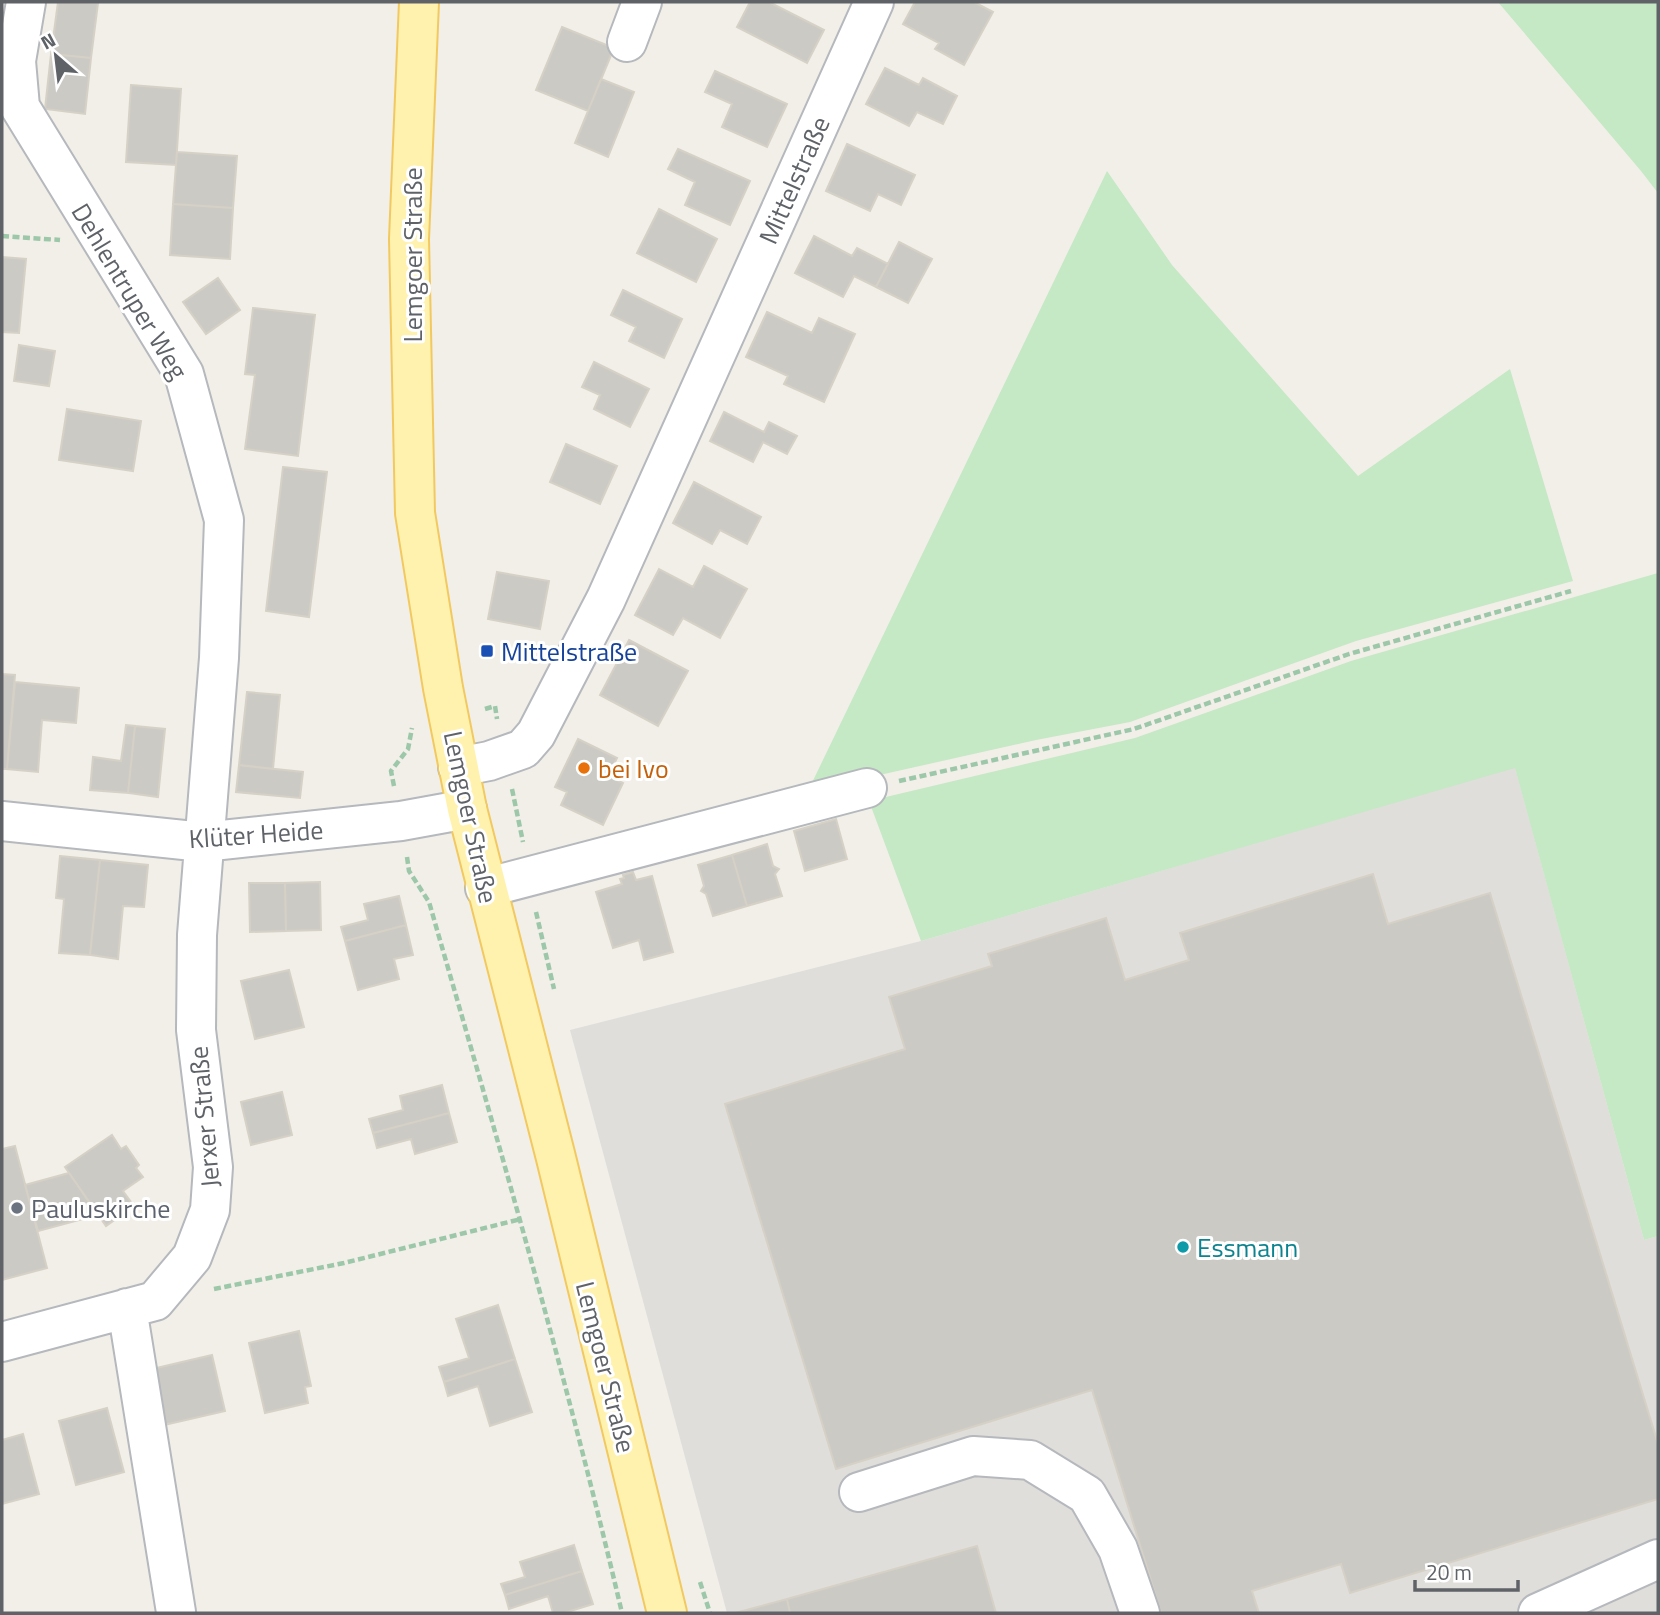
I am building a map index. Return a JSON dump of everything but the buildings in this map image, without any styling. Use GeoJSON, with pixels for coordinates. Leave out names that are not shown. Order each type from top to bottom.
{"type":"FeatureCollection","features":[{"type":"Feature","properties":{"kind":"main road","name":"Lemgoer Straße"},"geometry":{"type":"LineString","coordinates":[[419,2],[410,239],[415,513],[458,767],[485,888],[556,1158],[667,1613]]}},
{"type":"Feature","properties":{"kind":"street","name":"Dehlentruper Weg"},"geometry":{"type":"LineString","coordinates":[[26,2],[16,61],[20,107],[184,374],[224,520],[219,658],[203,842]]}},
{"type":"Feature","properties":{"kind":"street"},"geometry":{"type":"LineString","coordinates":[[627,41],[642,2]]}},
{"type":"Feature","properties":{"kind":"street","name":"Mittelstraße"},"geometry":{"type":"LineString","coordinates":[[458,767],[489,761],[523,749],[536,734],[606,599],[874,2]]}},
{"type":"Feature","properties":{"kind":"street"},"geometry":{"type":"LineString","coordinates":[[485,888],[867,788]]}},
{"type":"Feature","properties":{"kind":"street","name":"Klüter Heide"},"geometry":{"type":"LineString","coordinates":[[2,821],[203,842],[401,821],[467,809]]}},
{"type":"Feature","properties":{"kind":"street","name":"Jerxer Straße"},"geometry":{"type":"LineString","coordinates":[[2,1342],[155,1301],[192,1257],[210,1210],[213,1167],[196,1030],[197,935],[203,842]]}},
{"type":"Feature","properties":{"kind":"street"},"geometry":{"type":"LineString","coordinates":[[127,1308],[175,1613]]}},
{"type":"Feature","properties":{"kind":"street"},"geometry":{"type":"LineString","coordinates":[[859,1492],[973,1456],[1030,1461],[1087,1495],[1118,1549],[1140,1613]]}},
{"type":"Feature","properties":{"kind":"street"},"geometry":{"type":"LineString","coordinates":[[1538,1613],[1658,1559]]}},
{"type":"Feature","properties":{"kind":"path"},"geometry":{"type":"LineString","coordinates":[[2,236],[103,242]]}},
{"type":"Feature","properties":{"kind":"path"},"geometry":{"type":"LineString","coordinates":[[867,788],[1134,729],[1349,654],[1571,591]]}},
{"type":"Feature","properties":{"kind":"path"},"geometry":{"type":"LineString","coordinates":[[401,821],[410,871],[429,902],[521,1219],[622,1613]]}},
{"type":"Feature","properties":{"kind":"path"},"geometry":{"type":"LineString","coordinates":[[209,1290],[344,1263],[521,1219]]}},
{"type":"Feature","properties":{"kind":"shaded area","name":"Essmann"},"geometry":{"type":"Polygon","coordinates":[[[1515,767],[1644,1240],[1658,1236],[1658,1613],[727,1613],[570,1030],[921,941],[1515,767]]]}},
{"type":"Feature","properties":{"kind":"green space"},"geometry":{"type":"Polygon","coordinates":[[[1498,2],[1658,2],[1658,193],[1641,171],[1498,2]]]}},
{"type":"Feature","properties":{"kind":"green space"},"geometry":{"type":"Polygon","coordinates":[[[1107,171],[1172,265],[1358,476],[1510,369],[1573,581],[1356,641],[1130,722],[808,791],[1107,171]]]}},
{"type":"Feature","properties":{"kind":"green space"},"geometry":{"type":"Polygon","coordinates":[[[1658,573],[1658,1236],[1644,1240],[1515,768],[921,941],[869,801],[1135,738],[1351,661],[1658,573]]]}},
{"type":"Feature","properties":{"kind":"place","name":"Mittelstraße"},"geometry":{"type":"Point","coordinates":[487,651]}},
{"type":"Feature","properties":{"kind":"place","name":"bei Ivo"},"geometry":{"type":"Point","coordinates":[584,768]}},
{"type":"Feature","properties":{"kind":"place","name":"Pauluskirche"},"geometry":{"type":"Point","coordinates":[17,1208]}},
{"type":"Feature","properties":{"kind":"place","name":"Essmann"},"geometry":{"type":"Point","coordinates":[1183,1247]}}]}
